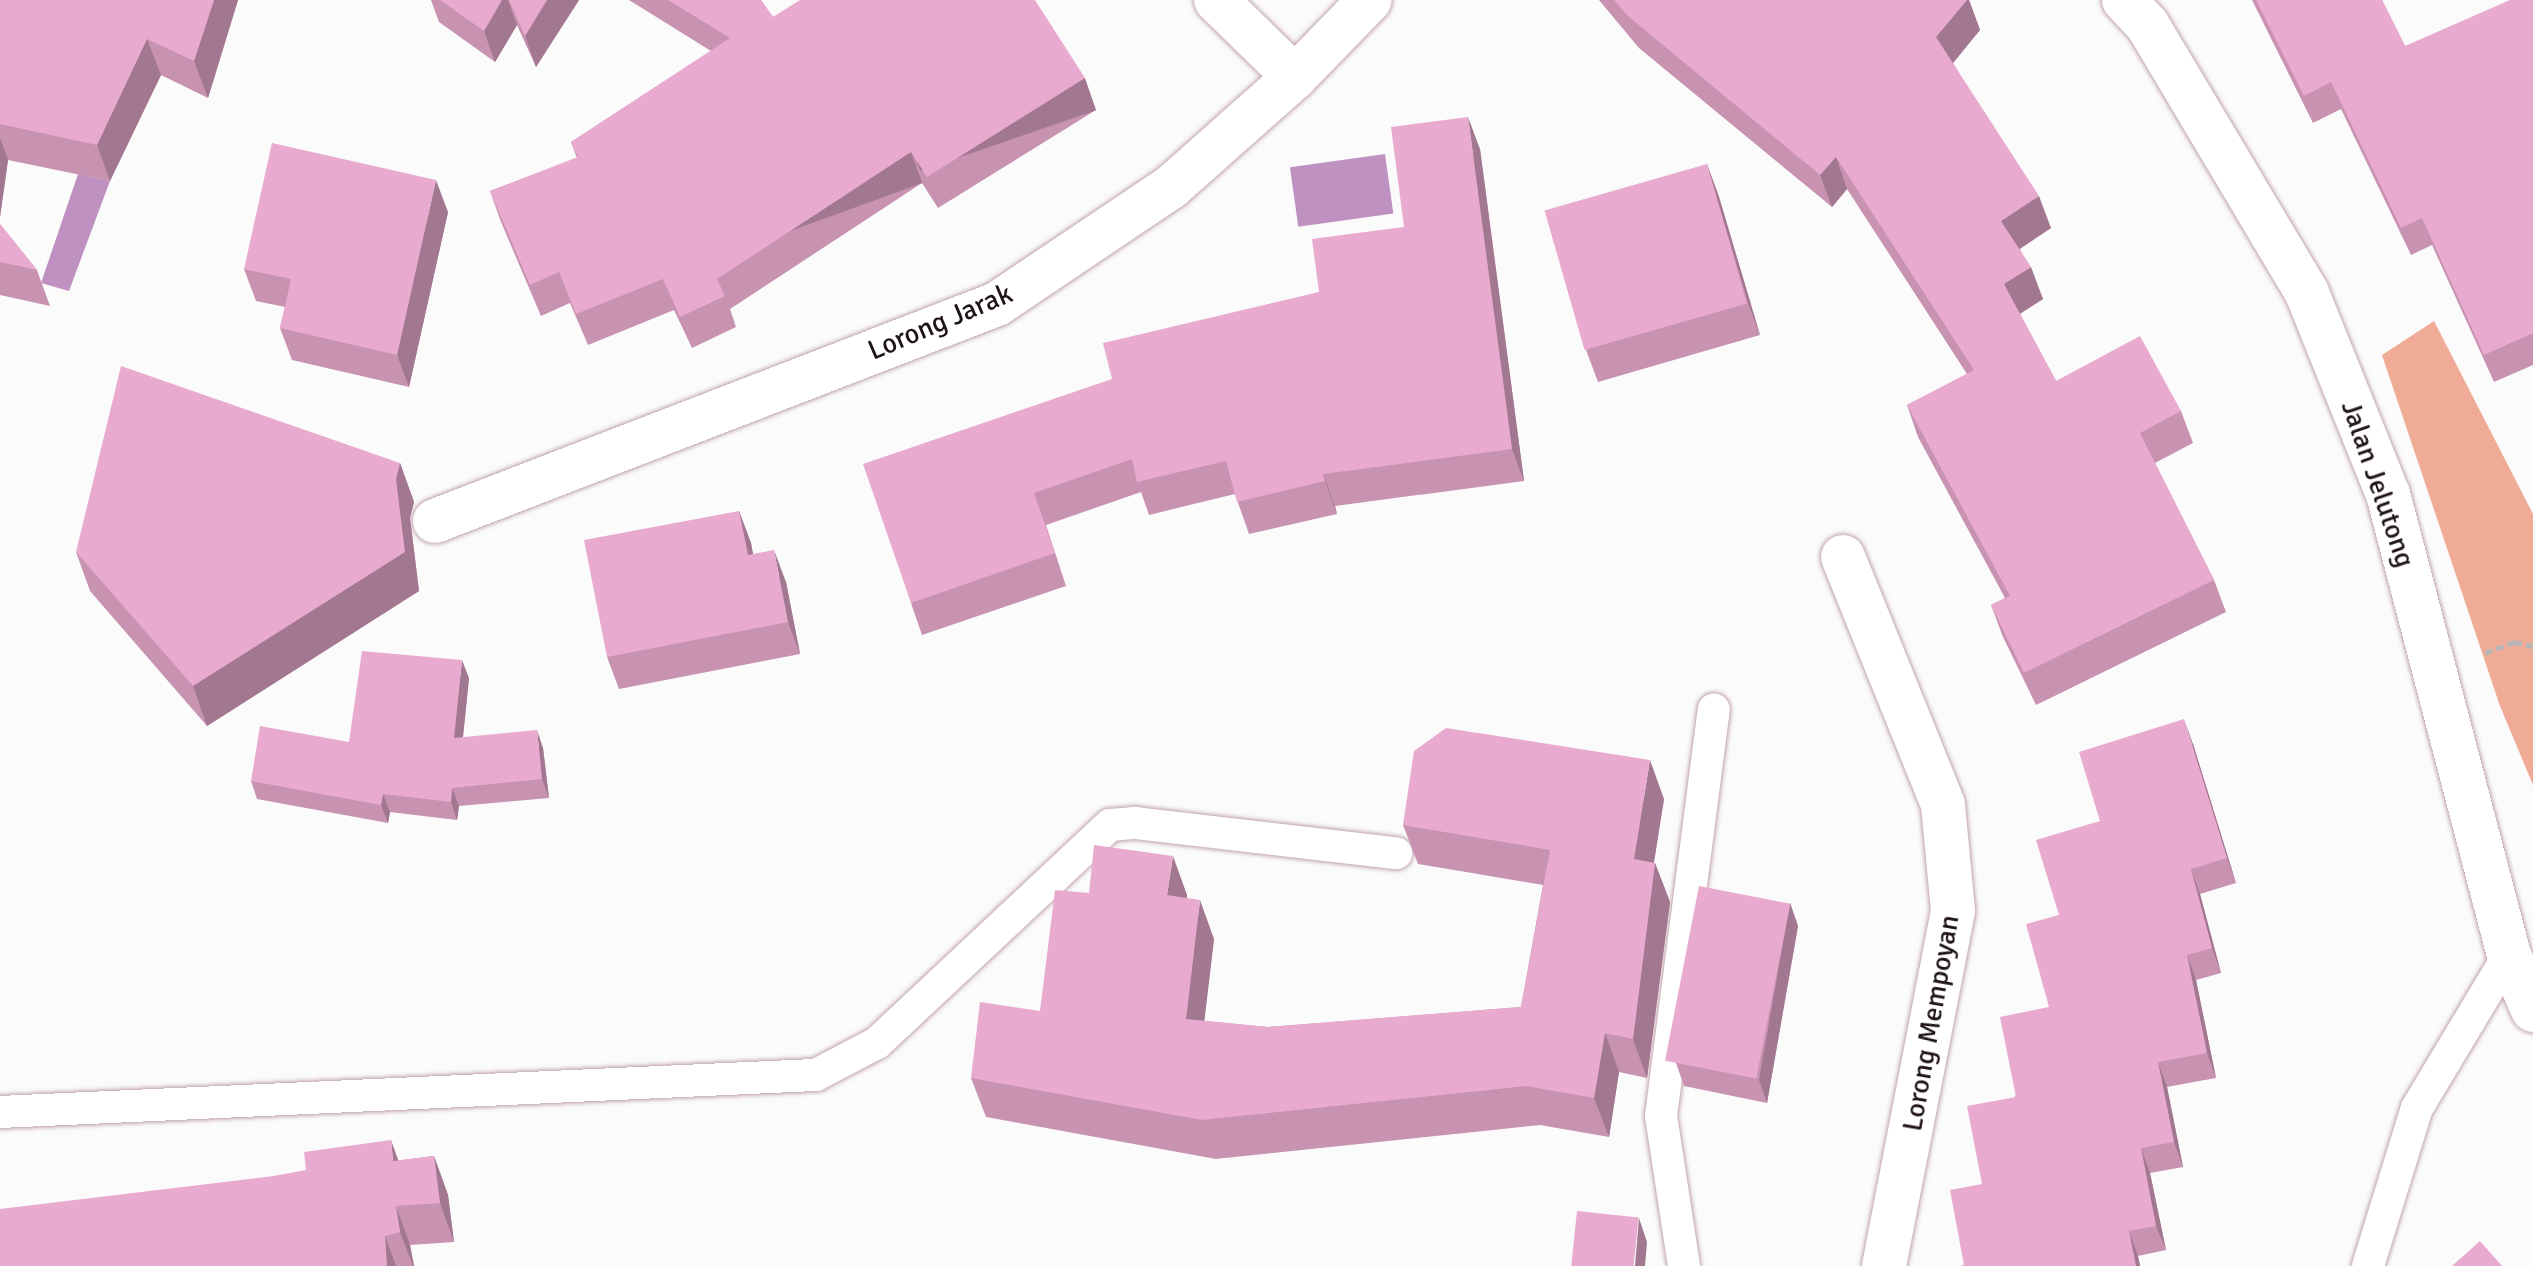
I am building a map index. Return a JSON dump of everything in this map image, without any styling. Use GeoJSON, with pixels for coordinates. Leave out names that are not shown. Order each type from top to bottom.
{"type":"FeatureCollection","features":[{"type":"Feature","properties":{"kind":"street"},"geometry":{"type":"LineString","coordinates":[[1216,0],[1295,77]]}},
{"type":"Feature","properties":{"kind":"street","name":"Lorong Jarak"},"geometry":{"type":"LineString","coordinates":[[435,521],[997,304],[1171,187],[1295,77],[1370,0]]}},
{"type":"Feature","properties":{"kind":"street","name":"Jalan Jelutong"},"geometry":{"type":"LineString","coordinates":[[2124,0],[2148,26],[2307,293],[2401,539],[2509,955],[2533,1010]]}},
{"type":"Feature","properties":{"kind":"street","name":"Lorong Mempoyan"},"geometry":{"type":"LineString","coordinates":[[1843,557],[1943,805],[1953,911],[1884,1266]]}},
{"type":"Feature","properties":{"kind":"lane"},"geometry":{"type":"LineString","coordinates":[[1684,1266],[1661,1116],[1714,709]]}},
{"type":"Feature","properties":{"kind":"lane"},"geometry":{"type":"LineString","coordinates":[[0,1112],[816,1075],[877,1043],[1110,825],[1135,823],[1396,853]]}},
{"type":"Feature","properties":{"kind":"lane"},"geometry":{"type":"LineString","coordinates":[[2368,1266],[2417,1108],[2509,955]]}},
{"type":"Feature","properties":{"kind":"shaded area"},"geometry":{"type":"Polygon","coordinates":[[[1385,154],[1393,213],[1298,227],[1290,167],[1385,154]]]}},
{"type":"Feature","properties":{"kind":"shaded area"},"geometry":{"type":"Polygon","coordinates":[[[78,174],[110,181],[69,291],[41,283],[78,174]]]}},
{"type":"Feature","properties":{"kind":"shaded area"},"geometry":{"type":"Polygon","coordinates":[[[2434,321],[2533,514],[2533,785],[2500,706],[2382,355],[2434,321]]]}},
{"type":"Feature","properties":{"kind":"building"},"geometry":{"type":"Polygon","coordinates":[[[0,0],[214,0],[194,61],[147,39],[97,145],[0,124],[0,0]]]}},
{"type":"Feature","properties":{"kind":"building"},"geometry":{"type":"Polygon","coordinates":[[[440,0],[502,0],[484,31],[440,0]]]}},
{"type":"Feature","properties":{"kind":"building"},"geometry":{"type":"Polygon","coordinates":[[[509,0],[547,0],[525,36],[509,0]]]}},
{"type":"Feature","properties":{"kind":"building"},"geometry":{"type":"Polygon","coordinates":[[[668,0],[761,0],[773,17],[800,0],[1035,0],[1085,78],[927,177],[911,152],[717,279],[725,296],[680,317],[663,279],[576,314],[559,272],[530,285],[490,191],[578,157],[571,142],[730,38],[668,0]]]}},
{"type":"Feature","properties":{"kind":"building"},"geometry":{"type":"Polygon","coordinates":[[[1614,0],[1967,0],[1936,37],[2039,196],[2001,221],[2031,267],[2004,284],[2056,381],[2140,336],[2181,411],[2140,433],[2214,580],[2024,673],[1991,605],[2010,596],[1907,405],[1974,370],[1836,157],[1820,175],[1628,16],[1614,0]]]}},
{"type":"Feature","properties":{"kind":"building"},"geometry":{"type":"Polygon","coordinates":[[[2256,0],[2382,0],[2405,46],[2510,0],[2533,0],[2533,333],[2484,355],[2422,218],[2401,228],[2331,82],[2304,96],[2256,0]]]}},
{"type":"Feature","properties":{"kind":"building"},"geometry":{"type":"Polygon","coordinates":[[[1468,117],[1512,449],[1323,474],[1325,481],[1237,502],[1226,461],[1137,482],[1132,459],[1034,493],[1055,553],[911,603],[863,464],[1112,379],[1103,343],[1319,292],[1312,239],[1404,227],[1391,127],[1468,117]]]}},
{"type":"Feature","properties":{"kind":"building"},"geometry":{"type":"Polygon","coordinates":[[[272,143],[436,180],[397,355],[280,328],[291,279],[244,269],[272,143]]]}},
{"type":"Feature","properties":{"kind":"building"},"geometry":{"type":"Polygon","coordinates":[[[1707,164],[1747,303],[1585,350],[1545,211],[1707,164]]]}},
{"type":"Feature","properties":{"kind":"building"},"geometry":{"type":"Polygon","coordinates":[[[0,224],[37,270],[0,262],[0,224]]]}},
{"type":"Feature","properties":{"kind":"building"},"geometry":{"type":"Polygon","coordinates":[[[121,366],[400,463],[396,479],[405,552],[193,686],[76,552],[121,366]]]}},
{"type":"Feature","properties":{"kind":"building"},"geometry":{"type":"Polygon","coordinates":[[[739,511],[748,555],[774,550],[788,622],[607,657],[584,540],[739,511]]]}},
{"type":"Feature","properties":{"kind":"building"},"geometry":{"type":"Polygon","coordinates":[[[362,651],[462,660],[454,738],[537,730],[542,779],[452,788],[451,802],[383,794],[381,805],[251,781],[260,726],[349,742],[362,651]]]}},
{"type":"Feature","properties":{"kind":"building"},"geometry":{"type":"Polygon","coordinates":[[[2184,719],[2227,858],[2191,869],[2212,948],[2187,955],[2207,1053],[2158,1062],[2174,1142],[2141,1148],[2156,1226],[2129,1231],[2136,1266],[1961,1266],[1964,1265],[1950,1190],[1982,1184],[1967,1106],[2016,1097],[2000,1017],[2049,1007],[2026,924],[2059,915],[2036,840],[2100,821],[2079,752],[2184,719]]]}},
{"type":"Feature","properties":{"kind":"building"},"geometry":{"type":"Polygon","coordinates":[[[1446,728],[1650,760],[1634,859],[1655,863],[1633,1039],[1605,1033],[1594,1098],[1526,1086],[1202,1120],[971,1078],[980,1002],[1040,1011],[1055,890],[1089,893],[1094,845],[1173,856],[1167,895],[1200,900],[1186,1019],[1268,1027],[1521,1007],[1550,850],[1403,825],[1414,751],[1446,728]]]}},
{"type":"Feature","properties":{"kind":"building"},"geometry":{"type":"Polygon","coordinates":[[[1699,886],[1790,904],[1756,1078],[1665,1061],[1699,886]]]}},
{"type":"Feature","properties":{"kind":"building"},"geometry":{"type":"Polygon","coordinates":[[[391,1140],[393,1161],[434,1156],[440,1203],[396,1206],[400,1232],[385,1236],[387,1266],[0,1266],[0,1209],[274,1176],[306,1170],[304,1152],[391,1140]]]}},
{"type":"Feature","properties":{"kind":"building"},"geometry":{"type":"Polygon","coordinates":[[[1577,1211],[1639,1217],[1634,1266],[1571,1266],[1577,1211]]]}},
{"type":"Feature","properties":{"kind":"building"},"geometry":{"type":"Polygon","coordinates":[[[2480,1241],[2502,1266],[2452,1266],[2480,1241]]]}}]}
